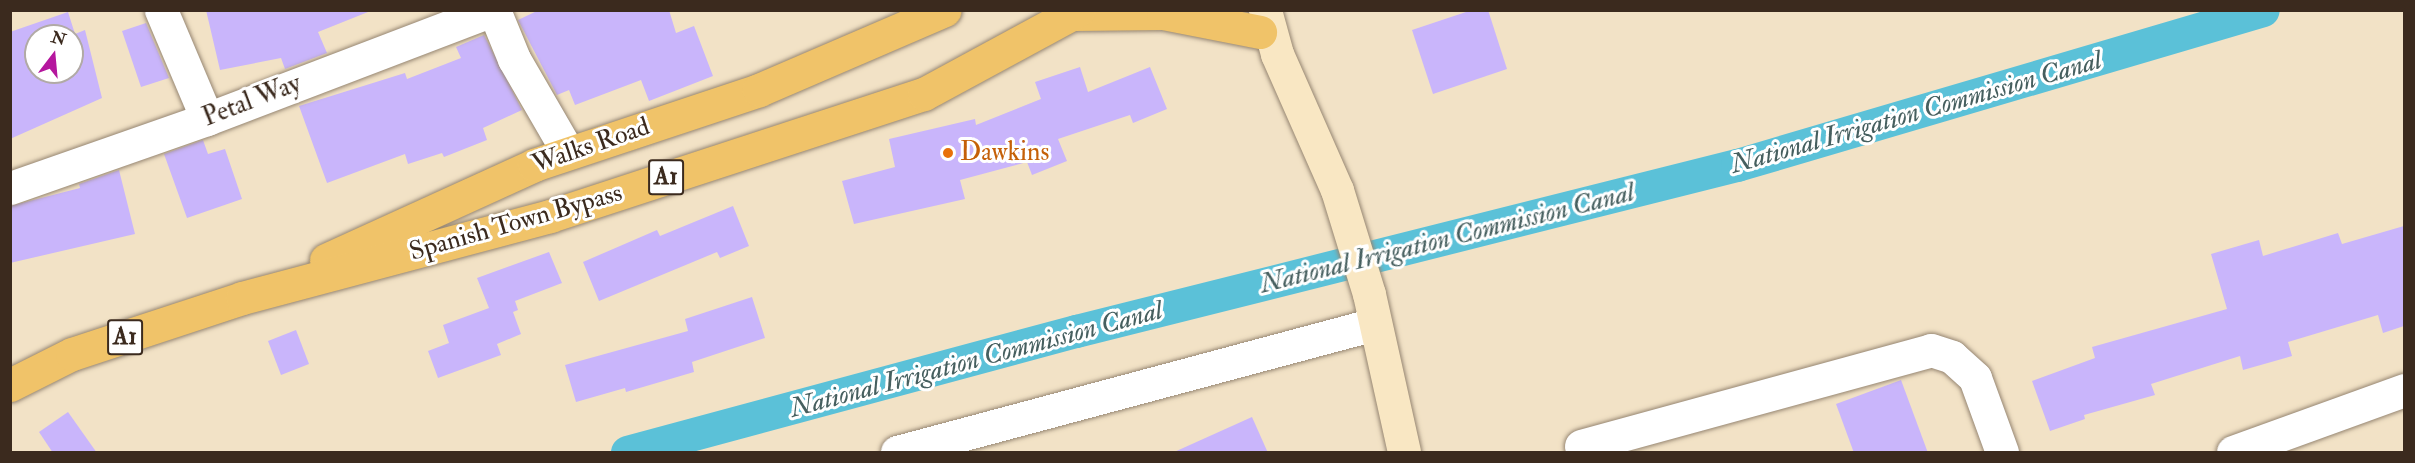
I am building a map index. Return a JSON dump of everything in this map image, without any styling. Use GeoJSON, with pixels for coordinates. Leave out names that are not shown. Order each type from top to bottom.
{"type":"FeatureCollection","features":[{"type":"Feature","properties":{"kind":"main road","name":"Walks Road"},"geometry":{"type":"LineString","coordinates":[[242,298],[568,152],[759,90],[945,10]]}},
{"type":"Feature","properties":{"kind":"main road"},"geometry":{"type":"LineString","coordinates":[[1077,12],[1163,13],[1261,27],[1337,190],[1372,309],[1404,453]]}},
{"type":"Feature","properties":{"kind":"main road","name":"Spanish Town Bypass"},"geometry":{"type":"LineString","coordinates":[[10,385],[72,354],[242,298],[550,216],[924,94],[1077,12]]}},
{"type":"Feature","properties":{"kind":"street"},"geometry":{"type":"LineString","coordinates":[[161,10],[207,119]]}},
{"type":"Feature","properties":{"kind":"street"},"geometry":{"type":"LineString","coordinates":[[493,10],[514,59],[568,152]]}},
{"type":"Feature","properties":{"kind":"street","name":"Petal Way"},"geometry":{"type":"LineString","coordinates":[[10,188],[207,119],[493,10]]}},
{"type":"Feature","properties":{"kind":"street"},"geometry":{"type":"LineString","coordinates":[[897,453],[1372,309]]}},
{"type":"Feature","properties":{"kind":"street"},"geometry":{"type":"LineString","coordinates":[[1581,446],[1930,350],[1952,357],[1975,378],[2002,453]]}},
{"type":"Feature","properties":{"kind":"street"},"geometry":{"type":"LineString","coordinates":[[2233,453],[2404,390]]}},
{"type":"Feature","properties":{"kind":"building"},"geometry":{"type":"Polygon","coordinates":[[[206,10],[367,10],[368,12],[318,32],[327,53],[285,69],[281,58],[220,70],[206,10]]]}},
{"type":"Feature","properties":{"kind":"building"},"geometry":{"type":"Polygon","coordinates":[[[539,10],[669,10],[676,33],[694,26],[713,76],[649,101],[641,80],[575,105],[569,90],[557,95],[518,20],[539,10]]]}},
{"type":"Feature","properties":{"kind":"building"},"geometry":{"type":"Polygon","coordinates":[[[1472,10],[1488,10],[1507,69],[1433,94],[1412,30],[1472,10]]]}},
{"type":"Feature","properties":{"kind":"building"},"geometry":{"type":"Polygon","coordinates":[[[68,12],[72,24],[33,24],[68,12]]]}},
{"type":"Feature","properties":{"kind":"building"},"geometry":{"type":"Polygon","coordinates":[[[146,23],[169,78],[141,87],[122,31],[146,23]]]}},
{"type":"Feature","properties":{"kind":"building"},"geometry":{"type":"Polygon","coordinates":[[[24,27],[24,84],[84,84],[85,30],[102,98],[10,139],[10,32],[24,27]]]}},
{"type":"Feature","properties":{"kind":"building"},"geometry":{"type":"Polygon","coordinates":[[[484,35],[522,110],[483,128],[487,140],[444,157],[442,153],[408,164],[405,154],[327,183],[299,106],[405,73],[407,79],[461,58],[456,47],[484,35]]]}},
{"type":"Feature","properties":{"kind":"building"},"geometry":{"type":"Polygon","coordinates":[[[1080,67],[1088,92],[1150,67],[1167,109],[1133,123],[1130,115],[1058,139],[1067,161],[1032,175],[1027,162],[960,180],[965,199],[854,224],[842,181],[895,167],[889,139],[975,119],[976,125],[1041,99],[1035,82],[1080,67]]]}},
{"type":"Feature","properties":{"kind":"building"},"geometry":{"type":"Polygon","coordinates":[[[203,140],[208,154],[225,149],[242,199],[187,218],[164,154],[203,140]]]}},
{"type":"Feature","properties":{"kind":"building"},"geometry":{"type":"Polygon","coordinates":[[[119,170],[135,234],[10,263],[10,206],[80,188],[79,184],[119,170]]]}},
{"type":"Feature","properties":{"kind":"building"},"geometry":{"type":"Polygon","coordinates":[[[733,206],[749,246],[720,258],[717,252],[599,301],[583,262],[657,230],[660,236],[733,206]]]}},
{"type":"Feature","properties":{"kind":"building"},"geometry":{"type":"Polygon","coordinates":[[[2404,226],[2404,326],[2383,333],[2378,315],[2288,342],[2292,356],[2243,370],[2240,356],[2151,384],[2155,395],[2084,415],[2085,419],[2050,431],[2032,381],[2095,358],[2092,347],[2227,309],[2211,254],[2259,240],[2263,256],[2338,233],[2342,244],[2404,226]]]}},
{"type":"Feature","properties":{"kind":"building"},"geometry":{"type":"Polygon","coordinates":[[[549,252],[562,283],[515,301],[518,310],[513,312],[521,334],[497,344],[501,355],[438,378],[428,351],[449,343],[443,325],[489,308],[477,278],[549,252]]]}},
{"type":"Feature","properties":{"kind":"building"},"geometry":{"type":"Polygon","coordinates":[[[752,297],[765,338],[692,362],[694,372],[626,392],[625,388],[576,402],[565,365],[688,331],[685,319],[752,297]]]}},
{"type":"Feature","properties":{"kind":"building"},"geometry":{"type":"Polygon","coordinates":[[[296,330],[309,364],[281,375],[268,341],[296,330]]]}},
{"type":"Feature","properties":{"kind":"building"},"geometry":{"type":"Polygon","coordinates":[[[1901,380],[1928,453],[1854,453],[1836,404],[1901,380]]]}},
{"type":"Feature","properties":{"kind":"building"},"geometry":{"type":"Polygon","coordinates":[[[68,412],[97,453],[53,453],[39,432],[68,412]]]}},
{"type":"Feature","properties":{"kind":"building"},"geometry":{"type":"Polygon","coordinates":[[[1252,417],[1268,453],[1172,453],[1252,417]]]}},
{"type":"Feature","properties":{"kind":"waterway","name":"National Irrigation Commission Canal"},"geometry":{"type":"LineString","coordinates":[[627,452],[1076,331],[1737,165],[2263,10]]}},
{"type":"Feature","properties":{"kind":"place","name":"Dawkins"},"geometry":{"type":"Point","coordinates":[948,153]}}]}
